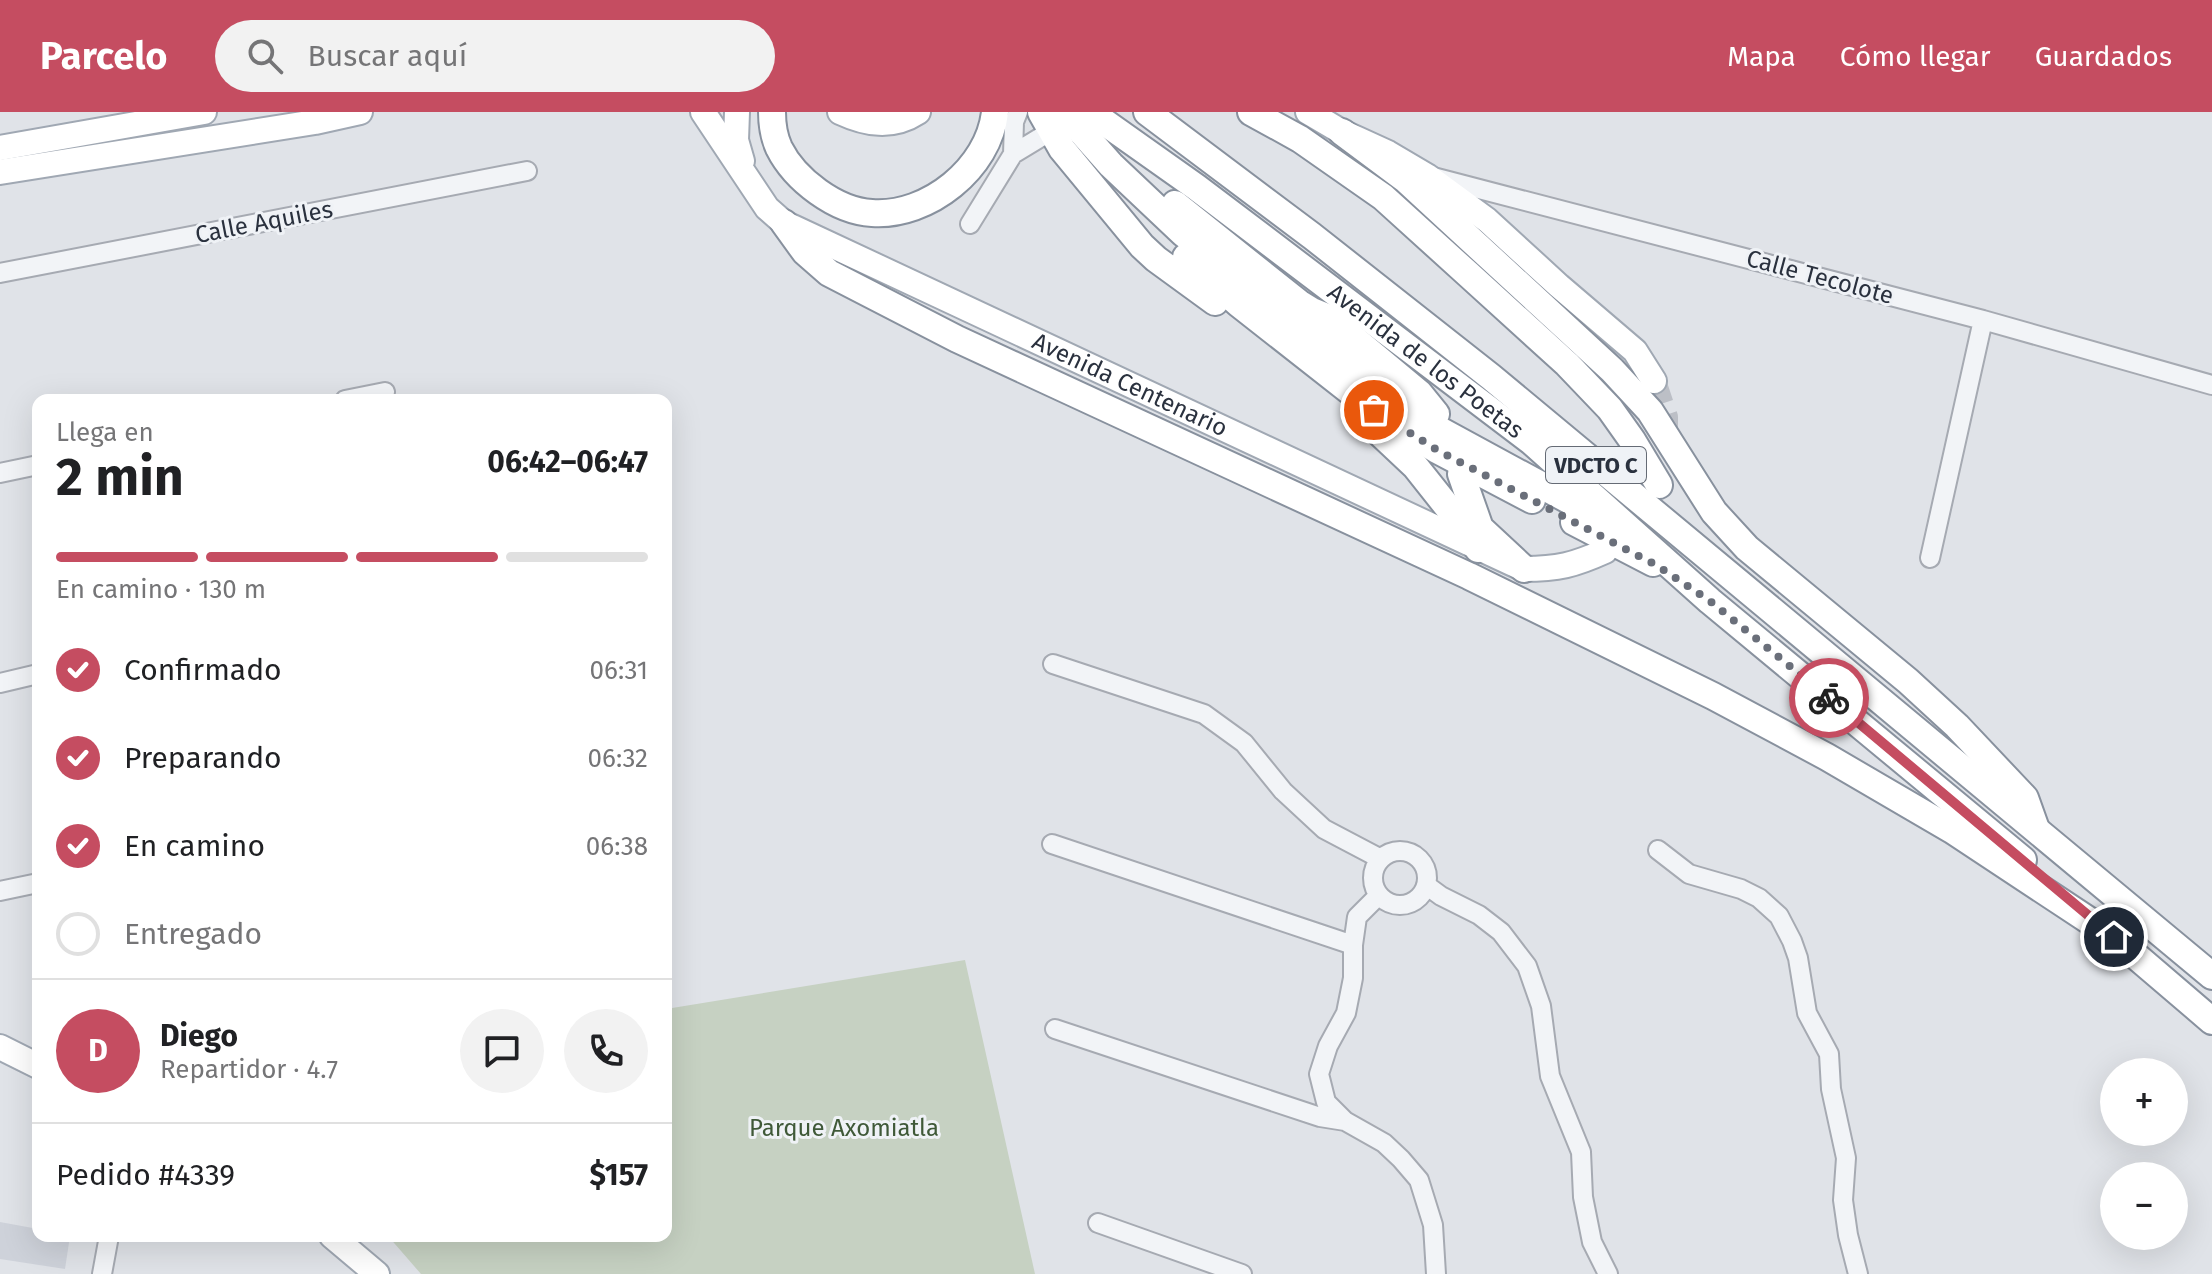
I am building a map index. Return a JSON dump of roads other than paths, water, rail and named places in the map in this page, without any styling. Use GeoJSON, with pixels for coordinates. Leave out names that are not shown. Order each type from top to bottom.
{"type":"FeatureCollection","features":[{"type":"Feature","properties":{"kind":"highway"},"geometry":{"type":"LineString","coordinates":[[772,112],[772,126],[779,147],[793,169],[829,198],[850,208],[872,213],[898,211],[944,193],[976,159],[989,135],[995,112]]}},
{"type":"Feature","properties":{"kind":"highway"},"geometry":{"type":"LineString","coordinates":[[1087,112],[1189,199],[1316,295],[1329,318]]}},
{"type":"Feature","properties":{"kind":"highway","name":"Avenida de los Poetas"},"geometry":{"type":"LineString","coordinates":[[1087,112],[1218,204],[1532,442],[1710,601],[2114,937]]}},
{"type":"Feature","properties":{"kind":"highway","name":"Avenida de los Poetas"},"geometry":{"type":"LineString","coordinates":[[1147,112],[1312,236],[1479,368],[2036,830]]}},
{"type":"Feature","properties":{"kind":"highway"},"geometry":{"type":"LineString","coordinates":[[1251,112],[1300,139],[1383,197],[1567,364],[1610,409],[1632,440],[1658,488]]}},
{"type":"Feature","properties":{"kind":"highway"},"geometry":{"type":"LineString","coordinates":[[1053,123],[1075,156],[1089,163],[1154,250],[1370,423],[1415,466],[1478,549]]}},
{"type":"Feature","properties":{"kind":"highway"},"geometry":{"type":"LineString","coordinates":[[1053,123],[1150,224],[1218,286],[1374,410],[1437,450],[1656,565]]}},
{"type":"Feature","properties":{"kind":"highway"},"geometry":{"type":"LineString","coordinates":[[1053,123],[1111,165],[1183,233],[1337,357],[1432,426],[1587,510],[1656,565],[1710,601]]}},
{"type":"Feature","properties":{"kind":"highway"},"geometry":{"type":"LineString","coordinates":[[1053,123],[1142,246],[1218,286]]}},
{"type":"Feature","properties":{"kind":"highway"},"geometry":{"type":"LineString","coordinates":[[1342,132],[1405,179],[1612,370],[1650,411],[1714,512],[1730,530],[1747,548],[1908,681],[1957,726],[2025,798],[2036,830]]}},
{"type":"Feature","properties":{"kind":"highway"},"geometry":{"type":"LineString","coordinates":[[1132,184],[1155,189],[1306,308],[1329,318],[1419,393],[1436,414]]}},
{"type":"Feature","properties":{"kind":"highway"},"geometry":{"type":"LineString","coordinates":[[1189,199],[1218,204]]}},
{"type":"Feature","properties":{"kind":"highway"},"geometry":{"type":"LineString","coordinates":[[784,223],[805,252],[829,273],[981,350],[1469,576],[1713,696],[1827,757],[1952,830],[2114,937]]}},
{"type":"Feature","properties":{"kind":"highway"},"geometry":{"type":"LineString","coordinates":[[1251,263],[1259,295]]}},
{"type":"Feature","properties":{"kind":"highway"},"geometry":{"type":"LineString","coordinates":[[981,350],[1011,350],[1087,376],[1125,406],[1139,423]]}},
{"type":"Feature","properties":{"kind":"highway"},"geometry":{"type":"LineString","coordinates":[[1461,474],[1480,528],[1524,569]]}},
{"type":"Feature","properties":{"kind":"highway","name":"VDCTO C"},"geometry":{"type":"LineString","coordinates":[[2036,830],[2212,976]]}},
{"type":"Feature","properties":{"kind":"highway","name":"VDCTO C"},"geometry":{"type":"LineString","coordinates":[[2114,937],[2212,1021]]}},
{"type":"Feature","properties":{"kind":"main road"},"geometry":{"type":"LineString","coordinates":[[0,148],[204,112]]}},
{"type":"Feature","properties":{"kind":"main road"},"geometry":{"type":"LineString","coordinates":[[0,172],[315,122],[360,112]]}},
{"type":"Feature","properties":{"kind":"main road","name":"Avenida Centenario"},"geometry":{"type":"LineString","coordinates":[[703,112],[767,208],[784,223],[1087,376],[1524,569],[1554,569],[1581,563],[1605,551]]}},
{"type":"Feature","properties":{"kind":"main road"},"geometry":{"type":"LineString","coordinates":[[737,112],[736,140],[745,175]]}},
{"type":"Feature","properties":{"kind":"main road"},"geometry":{"type":"LineString","coordinates":[[840,112],[869,123],[893,123],[918,112]]}},
{"type":"Feature","properties":{"kind":"main road"},"geometry":{"type":"LineString","coordinates":[[1308,112],[1427,176],[1487,220],[1635,351],[1654,381]]}},
{"type":"Feature","properties":{"kind":"main road"},"geometry":{"type":"LineString","coordinates":[[1658,488],[1666,456]]}},
{"type":"Feature","properties":{"kind":"main road"},"geometry":{"type":"LineString","coordinates":[[0,1047],[32,1063]]}},
{"type":"Feature","properties":{"kind":"main road"},"geometry":{"type":"LineString","coordinates":[[339,1242],[377,1274]]}},
{"type":"Feature","properties":{"kind":"street"},"geometry":{"type":"LineString","coordinates":[[1013,154],[1014,122],[1018,112]]}},
{"type":"Feature","properties":{"kind":"street"},"geometry":{"type":"LineString","coordinates":[[970,224],[1013,154],[1053,123]]}},
{"type":"Feature","properties":{"kind":"street","name":"Calle Aquiles"},"geometry":{"type":"LineString","coordinates":[[0,273],[527,171]]}},
{"type":"Feature","properties":{"kind":"street","name":"Calle Tecolote"},"geometry":{"type":"LineString","coordinates":[[1427,176],[1983,320],[2212,385]]}},
{"type":"Feature","properties":{"kind":"street"},"geometry":{"type":"LineString","coordinates":[[1930,558],[1983,320]]}},
{"type":"Feature","properties":{"kind":"street"},"geometry":{"type":"LineString","coordinates":[[375,394],[385,392]]}},
{"type":"Feature","properties":{"kind":"street"},"geometry":{"type":"LineString","coordinates":[[0,473],[32,466]]}},
{"type":"Feature","properties":{"kind":"street"},"geometry":{"type":"LineString","coordinates":[[1053,664],[1204,714],[1244,743],[1283,791],[1324,829],[1381,859]]}},
{"type":"Feature","properties":{"kind":"street"},"geometry":{"type":"LineString","coordinates":[[0,683],[32,675]]}},
{"type":"Feature","properties":{"kind":"street"},"geometry":{"type":"LineString","coordinates":[[1052,844],[1353,945]]}},
{"type":"Feature","properties":{"kind":"street"},"geometry":{"type":"LineString","coordinates":[[1658,850],[1689,874],[1741,889],[1759,898],[1779,916],[1792,941],[1798,958],[1807,1013],[1829,1054],[1831,1089],[1846,1158],[1843,1200],[1858,1274]]}},
{"type":"Feature","properties":{"kind":"street"},"geometry":{"type":"LineString","coordinates":[[1389,853],[1409,853],[1423,866],[1426,885],[1415,901],[1396,905],[1386,902],[1374,886],[1375,867],[1389,853]]}},
{"type":"Feature","properties":{"kind":"street"},"geometry":{"type":"LineString","coordinates":[[0,891],[32,884]]}},
{"type":"Feature","properties":{"kind":"street"},"geometry":{"type":"LineString","coordinates":[[1426,885],[1479,915],[1501,932],[1527,966],[1541,1006],[1550,1076],[1581,1152],[1583,1197],[1592,1242],[1608,1274]]}},
{"type":"Feature","properties":{"kind":"street"},"geometry":{"type":"LineString","coordinates":[[1379,895],[1357,917],[1353,978],[1346,1013],[1328,1046],[1319,1074],[1326,1102],[1345,1121],[1384,1143],[1419,1180],[1433,1225],[1436,1274]]}},
{"type":"Feature","properties":{"kind":"street"},"geometry":{"type":"LineString","coordinates":[[1055,1029],[1320,1117],[1345,1121]]}},
{"type":"Feature","properties":{"kind":"street"},"geometry":{"type":"LineString","coordinates":[[1098,1223],[1242,1274]]}},
{"type":"Feature","properties":{"kind":"street"},"geometry":{"type":"LineString","coordinates":[[102,1274],[108,1242]]}},
{"type":"Feature","properties":{"kind":"tunnel"},"geometry":{"type":"LineString","coordinates":[[1654,381],[1666,417],[1666,438]]}},
{"type":"Feature","properties":{"kind":"park label","name":"Parque Axomiatla"},"geometry":{"type":"Point","coordinates":[844,1128]}}]}
